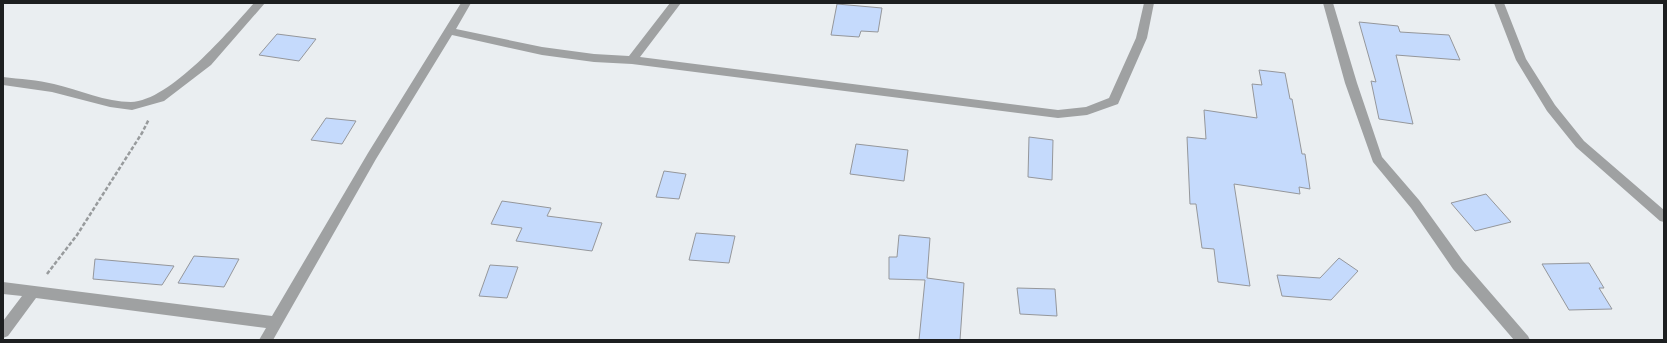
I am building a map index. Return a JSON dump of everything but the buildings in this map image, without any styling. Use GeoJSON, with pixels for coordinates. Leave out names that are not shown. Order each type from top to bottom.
{"type":"FeatureCollection","features":[{"type":"Feature","properties":{"kind":"street"},"geometry":{"type":"LineString","coordinates":[[3,81],[52,88],[110,103],[132,106],[160,98],[207,62],[260,3]]}},
{"type":"Feature","properties":{"kind":"street"},"geometry":{"type":"LineString","coordinates":[[266,340],[372,156],[466,3]]}},
{"type":"Feature","properties":{"kind":"street"},"geometry":{"type":"LineString","coordinates":[[632,60],[676,3]]}},
{"type":"Feature","properties":{"kind":"street"},"geometry":{"type":"LineString","coordinates":[[450,31],[542,51],[594,58],[632,60],[1058,114],[1087,111],[1114,101],[1118,89],[1130,68],[1141,42],[1148,3]]}},
{"type":"Feature","properties":{"kind":"street"},"geometry":{"type":"LineString","coordinates":[[1328,3],[1350,83],[1377,159],[1415,204],[1458,265],[1523,340]]}},
{"type":"Feature","properties":{"kind":"street"},"geometry":{"type":"LineString","coordinates":[[1499,3],[1521,60],[1556,114],[1580,144],[1664,217]]}},
{"type":"Feature","properties":{"kind":"street"},"geometry":{"type":"LineString","coordinates":[[3,288],[277,322]]}},
{"type":"Feature","properties":{"kind":"street"},"geometry":{"type":"LineString","coordinates":[[3,332],[33,292]]}},
{"type":"Feature","properties":{"kind":"path"},"geometry":{"type":"LineString","coordinates":[[33,292],[77,235],[142,133],[160,98]]}}]}
